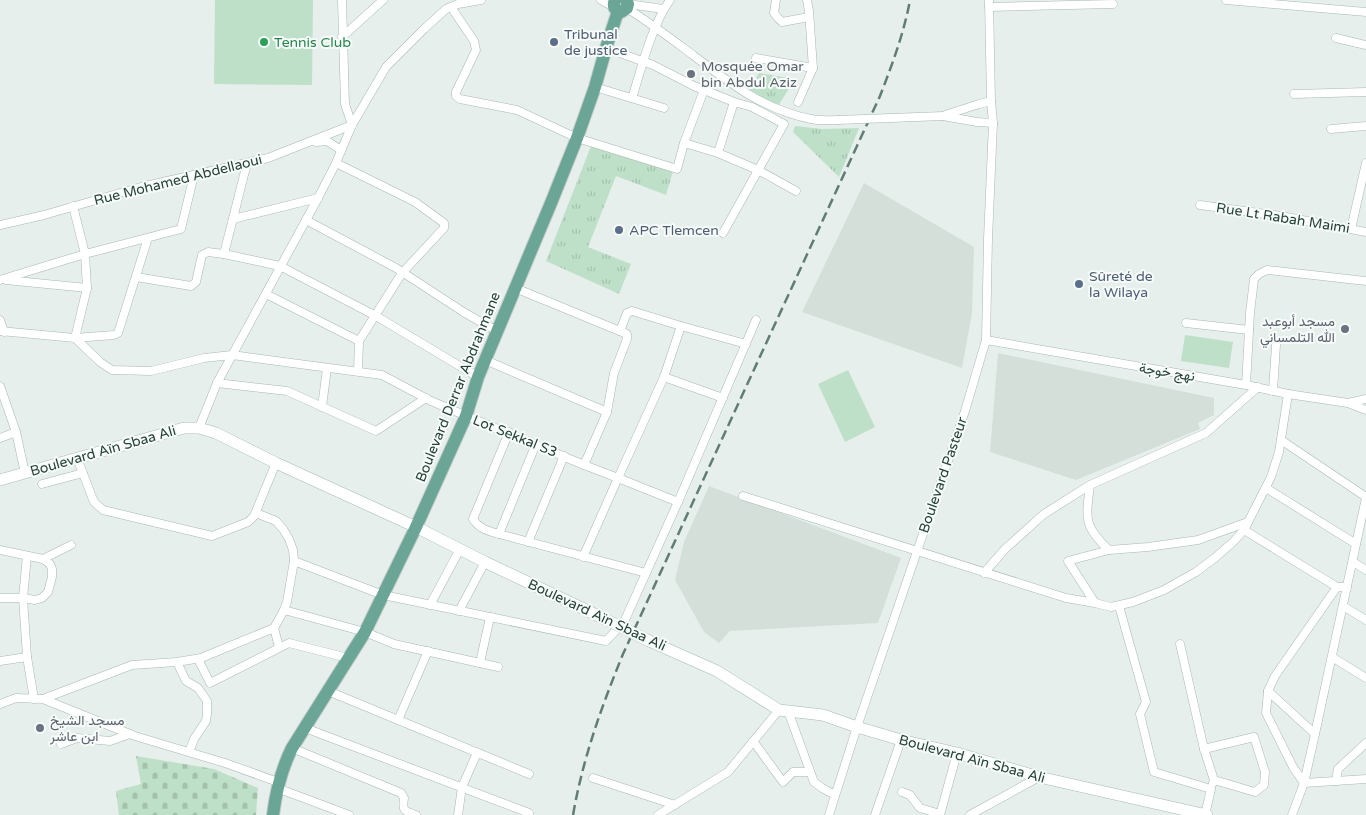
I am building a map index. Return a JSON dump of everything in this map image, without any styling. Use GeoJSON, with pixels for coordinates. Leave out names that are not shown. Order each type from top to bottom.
{"type":"FeatureCollection","features":[{"type":"Feature","properties":{"kind":"main road","name":"Boulevard Derrar Abdrahmane"},"geometry":{"type":"LineString","coordinates":[[273,815],[278,785],[285,762],[365,632],[416,527],[466,416],[478,376],[552,203],[577,138],[621,5]]}},
{"type":"Feature","properties":{"kind":"main road","name":"Boulevard Aïn Sbaa Ali"},"geometry":{"type":"LineString","coordinates":[[0,480],[184,428],[199,428],[216,433],[416,527],[647,640],[717,671],[784,710],[823,715],[901,740],[957,753],[1039,778],[1206,815]]}},
{"type":"Feature","properties":{"kind":"street"},"geometry":{"type":"LineString","coordinates":[[342,0],[345,104],[352,125]]}},
{"type":"Feature","properties":{"kind":"street"},"geometry":{"type":"LineString","coordinates":[[342,38],[383,0]]}},
{"type":"Feature","properties":{"kind":"street"},"geometry":{"type":"LineString","coordinates":[[441,0],[474,42],[476,50],[456,92],[456,96],[460,99],[517,110],[577,138],[677,168],[684,143],[704,90]]}},
{"type":"Feature","properties":{"kind":"street"},"geometry":{"type":"LineString","coordinates":[[199,428],[217,383],[318,198],[336,163],[352,125],[386,67],[448,8],[458,4],[481,0]]}},
{"type":"Feature","properties":{"kind":"street"},"geometry":{"type":"LineString","coordinates":[[600,0],[621,5],[664,9]]}},
{"type":"Feature","properties":{"kind":"street"},"geometry":{"type":"LineString","coordinates":[[632,98],[656,27],[670,0]]}},
{"type":"Feature","properties":{"kind":"street"},"geometry":{"type":"LineString","coordinates":[[776,0],[774,13],[782,22],[809,17]]}},
{"type":"Feature","properties":{"kind":"street"},"geometry":{"type":"LineString","coordinates":[[798,102],[813,68],[807,0]]}},
{"type":"Feature","properties":{"kind":"street"},"geometry":{"type":"LineString","coordinates":[[1226,0],[1366,12]]}},
{"type":"Feature","properties":{"kind":"street"},"geometry":{"type":"LineString","coordinates":[[989,3],[1068,2],[1113,4]]}},
{"type":"Feature","properties":{"kind":"street","name":"Boulevard Pasteur"},"geometry":{"type":"LineString","coordinates":[[829,815],[986,340],[993,123],[989,3]]}},
{"type":"Feature","properties":{"kind":"street"},"geometry":{"type":"LineString","coordinates":[[621,5],[656,27],[754,99],[789,114],[813,120],[943,116],[993,123]]}},
{"type":"Feature","properties":{"kind":"street"},"geometry":{"type":"LineString","coordinates":[[1336,38],[1366,45]]}},
{"type":"Feature","properties":{"kind":"street"},"geometry":{"type":"LineString","coordinates":[[606,48],[653,65],[694,86],[752,107],[784,124],[723,233]]}},
{"type":"Feature","properties":{"kind":"street"},"geometry":{"type":"LineString","coordinates":[[756,58],[813,68]]}},
{"type":"Feature","properties":{"kind":"street"},"geometry":{"type":"LineString","coordinates":[[595,88],[664,108]]}},
{"type":"Feature","properties":{"kind":"street"},"geometry":{"type":"LineString","coordinates":[[1294,94],[1366,92]]}},
{"type":"Feature","properties":{"kind":"street"},"geometry":{"type":"LineString","coordinates":[[943,116],[991,101]]}},
{"type":"Feature","properties":{"kind":"street"},"geometry":{"type":"LineString","coordinates":[[718,153],[734,102]]}},
{"type":"Feature","properties":{"kind":"street","name":"Rue Mohamed Abdellaoui"},"geometry":{"type":"LineString","coordinates":[[0,225],[141,187],[268,158],[352,125]]}},
{"type":"Feature","properties":{"kind":"street"},"geometry":{"type":"LineString","coordinates":[[1331,129],[1366,126]]}},
{"type":"Feature","properties":{"kind":"street"},"geometry":{"type":"LineString","coordinates":[[298,147],[318,141],[327,141],[341,150]]}},
{"type":"Feature","properties":{"kind":"street"},"geometry":{"type":"LineString","coordinates":[[684,143],[718,153],[758,170],[796,191]]}},
{"type":"Feature","properties":{"kind":"street"},"geometry":{"type":"LineString","coordinates":[[224,254],[247,163]]}},
{"type":"Feature","properties":{"kind":"street"},"geometry":{"type":"LineString","coordinates":[[336,163],[415,202],[444,223],[444,228],[402,273],[359,341],[358,372]]}},
{"type":"Feature","properties":{"kind":"street"},"geometry":{"type":"LineString","coordinates":[[1351,229],[1366,163]]}},
{"type":"Feature","properties":{"kind":"street"},"geometry":{"type":"LineString","coordinates":[[1,280],[85,254],[181,229],[194,175]]}},
{"type":"Feature","properties":{"kind":"street"},"geometry":{"type":"LineString","coordinates":[[233,219],[318,198]]}},
{"type":"Feature","properties":{"kind":"street"},"geometry":{"type":"LineString","coordinates":[[73,206],[85,254],[86,288],[76,338]]}},
{"type":"Feature","properties":{"kind":"street","name":"Rue Lt Rabah Maimi"},"geometry":{"type":"LineString","coordinates":[[1200,206],[1281,216],[1366,232]]}},
{"type":"Feature","properties":{"kind":"street"},"geometry":{"type":"LineString","coordinates":[[306,220],[396,268],[466,313],[497,330]]}},
{"type":"Feature","properties":{"kind":"street"},"geometry":{"type":"LineString","coordinates":[[0,320],[2,332],[76,338],[114,335],[118,333],[148,238]]}},
{"type":"Feature","properties":{"kind":"street"},"geometry":{"type":"LineString","coordinates":[[136,276],[192,286],[196,282],[202,255],[208,252],[280,266],[376,316],[478,376]]}},
{"type":"Feature","properties":{"kind":"street"},"geometry":{"type":"LineString","coordinates":[[1246,385],[1254,279],[1259,274],[1267,270],[1366,281]]}},
{"type":"Feature","properties":{"kind":"street"},"geometry":{"type":"LineString","coordinates":[[1,280],[86,288]]}},
{"type":"Feature","properties":{"kind":"street"},"geometry":{"type":"LineString","coordinates":[[515,288],[626,334],[627,339],[614,373],[607,412],[584,465]]}},
{"type":"Feature","properties":{"kind":"street"},"geometry":{"type":"LineString","coordinates":[[266,294],[359,341]]}},
{"type":"Feature","properties":{"kind":"street"},"geometry":{"type":"LineString","coordinates":[[620,331],[629,311],[632,311],[746,344]]}},
{"type":"Feature","properties":{"kind":"street"},"geometry":{"type":"LineString","coordinates":[[294,561],[383,595],[606,642],[624,622],[756,320]]}},
{"type":"Feature","properties":{"kind":"street"},"geometry":{"type":"LineString","coordinates":[[1186,323],[1249,330]]}},
{"type":"Feature","properties":{"kind":"street"},"geometry":{"type":"LineString","coordinates":[[583,556],[664,376],[681,326]]}},
{"type":"Feature","properties":{"kind":"street","name":"Lot Sekkal S3"},"geometry":{"type":"LineString","coordinates":[[76,338],[104,365],[112,370],[150,371],[204,358],[232,355],[382,374],[426,398],[466,416],[678,502]]}},
{"type":"Feature","properties":{"kind":"street","name":"نهج خوجة"},"geometry":{"type":"LineString","coordinates":[[986,340],[1348,403],[1366,410]]}},
{"type":"Feature","properties":{"kind":"street"},"geometry":{"type":"LineString","coordinates":[[1274,391],[1276,345]]}},
{"type":"Feature","properties":{"kind":"street"},"geometry":{"type":"LineString","coordinates":[[485,360],[607,412]]}},
{"type":"Feature","properties":{"kind":"street"},"geometry":{"type":"LineString","coordinates":[[322,408],[327,368]]}},
{"type":"Feature","properties":{"kind":"street"},"geometry":{"type":"LineString","coordinates":[[664,376],[723,398]]}},
{"type":"Feature","properties":{"kind":"street"},"geometry":{"type":"LineString","coordinates":[[217,383],[287,391],[376,431],[426,398]]}},
{"type":"Feature","properties":{"kind":"street"},"geometry":{"type":"LineString","coordinates":[[0,386],[16,432],[25,473]]}},
{"type":"Feature","properties":{"kind":"street"},"geometry":{"type":"LineString","coordinates":[[984,573],[1005,549],[1044,514],[1090,485],[1206,433],[1258,387]]}},
{"type":"Feature","properties":{"kind":"street"},"geometry":{"type":"LineString","coordinates":[[743,496],[1066,598],[1111,608],[1164,590],[1196,572],[1216,557],[1244,530],[1272,477],[1279,452],[1288,394]]}},
{"type":"Feature","properties":{"kind":"street","name":"نهج خوجة"},"geometry":{"type":"LineString","coordinates":[[1348,403],[1366,400]]}},
{"type":"Feature","properties":{"kind":"street"},"geometry":{"type":"LineString","coordinates":[[0,438],[16,432]]}},
{"type":"Feature","properties":{"kind":"street"},"geometry":{"type":"LineString","coordinates":[[509,432],[473,519],[476,525],[499,534],[646,574]]}},
{"type":"Feature","properties":{"kind":"street"},"geometry":{"type":"LineString","coordinates":[[1281,440],[1366,497],[1315,734],[1304,782],[1294,812]]}},
{"type":"Feature","properties":{"kind":"street"},"geometry":{"type":"LineString","coordinates":[[499,534],[536,444]]}},
{"type":"Feature","properties":{"kind":"street"},"geometry":{"type":"LineString","coordinates":[[528,542],[564,456]]}},
{"type":"Feature","properties":{"kind":"street"},"geometry":{"type":"LineString","coordinates":[[77,458],[94,502],[103,510],[212,536],[251,520],[256,513],[276,462]]}},
{"type":"Feature","properties":{"kind":"street"},"geometry":{"type":"LineString","coordinates":[[42,484],[83,473]]}},
{"type":"Feature","properties":{"kind":"street"},"geometry":{"type":"LineString","coordinates":[[1090,485],[1087,517],[1090,528],[1096,538],[1109,550]]}},
{"type":"Feature","properties":{"kind":"street"},"geometry":{"type":"LineString","coordinates":[[1266,488],[1356,544]]}},
{"type":"Feature","properties":{"kind":"street"},"geometry":{"type":"LineString","coordinates":[[0,704],[16,698],[43,699],[132,665],[198,659],[274,628],[284,610],[294,561],[293,550],[289,539],[276,521],[256,513]]}},
{"type":"Feature","properties":{"kind":"street"},"geometry":{"type":"LineString","coordinates":[[1095,603],[1068,561],[1109,550],[1198,540],[1248,522]]}},
{"type":"Feature","properties":{"kind":"street"},"geometry":{"type":"LineString","coordinates":[[1244,530],[1338,587],[1347,587]]}},
{"type":"Feature","properties":{"kind":"street"},"geometry":{"type":"LineString","coordinates":[[44,559],[71,545]]}},
{"type":"Feature","properties":{"kind":"street"},"geometry":{"type":"LineString","coordinates":[[430,605],[460,549]]}},
{"type":"Feature","properties":{"kind":"street"},"geometry":{"type":"LineString","coordinates":[[0,550],[44,559],[50,564],[52,569],[48,592],[42,598],[35,600],[0,598]]}},
{"type":"Feature","properties":{"kind":"street"},"geometry":{"type":"LineString","coordinates":[[27,556],[23,598],[27,657],[34,699]]}},
{"type":"Feature","properties":{"kind":"street"},"geometry":{"type":"LineString","coordinates":[[459,611],[485,562]]}},
{"type":"Feature","properties":{"kind":"street"},"geometry":{"type":"LineString","coordinates":[[1352,562],[1366,570]]}},
{"type":"Feature","properties":{"kind":"street"},"geometry":{"type":"LineString","coordinates":[[1304,782],[1293,767],[1266,713],[1268,691],[1275,676],[1338,587]]}},
{"type":"Feature","properties":{"kind":"street"},"geometry":{"type":"LineString","coordinates":[[1119,606],[1146,702],[1140,714],[1154,772],[1212,789]]}},
{"type":"Feature","properties":{"kind":"street"},"geometry":{"type":"LineString","coordinates":[[1343,606],[1366,620]]}},
{"type":"Feature","properties":{"kind":"street"},"geometry":{"type":"LineString","coordinates":[[284,610],[365,632],[394,644],[498,666]]}},
{"type":"Feature","properties":{"kind":"street"},"geometry":{"type":"LineString","coordinates":[[480,662],[490,617]]}},
{"type":"Feature","properties":{"kind":"street"},"geometry":{"type":"LineString","coordinates":[[274,628],[280,647]]}},
{"type":"Feature","properties":{"kind":"street"},"geometry":{"type":"LineString","coordinates":[[198,659],[210,683],[289,643],[348,658]]}},
{"type":"Feature","properties":{"kind":"street"},"geometry":{"type":"LineString","coordinates":[[1180,644],[1204,749],[1214,780],[1206,815]]}},
{"type":"Feature","properties":{"kind":"street"},"geometry":{"type":"LineString","coordinates":[[398,720],[428,651]]}},
{"type":"Feature","properties":{"kind":"street"},"geometry":{"type":"LineString","coordinates":[[0,661],[27,657]]}},
{"type":"Feature","properties":{"kind":"street"},"geometry":{"type":"LineString","coordinates":[[1332,657],[1366,678]]}},
{"type":"Feature","properties":{"kind":"street"},"geometry":{"type":"LineString","coordinates":[[177,662],[186,681],[198,688],[207,701],[206,721],[194,739],[190,752]]}},
{"type":"Feature","properties":{"kind":"street"},"geometry":{"type":"LineString","coordinates":[[328,691],[529,774]]}},
{"type":"Feature","properties":{"kind":"street"},"geometry":{"type":"LineString","coordinates":[[1268,691],[1315,734]]}},
{"type":"Feature","properties":{"kind":"street"},"geometry":{"type":"LineString","coordinates":[[43,699],[130,734],[225,763],[348,815]]}},
{"type":"Feature","properties":{"kind":"street"},"geometry":{"type":"LineString","coordinates":[[658,815],[728,772],[753,741],[784,710],[814,782],[835,795]]}},
{"type":"Feature","properties":{"kind":"street"},"geometry":{"type":"LineString","coordinates":[[305,728],[529,813]]}},
{"type":"Feature","properties":{"kind":"street"},"geometry":{"type":"LineString","coordinates":[[61,744],[77,738],[110,741],[130,734]]}},
{"type":"Feature","properties":{"kind":"street"},"geometry":{"type":"LineString","coordinates":[[1204,749],[1254,737],[1265,772],[1264,786],[1255,792],[1214,780]]}},
{"type":"Feature","properties":{"kind":"street"},"geometry":{"type":"LineString","coordinates":[[875,815],[901,740]]}},
{"type":"Feature","properties":{"kind":"street"},"geometry":{"type":"LineString","coordinates":[[753,741],[783,782],[793,772],[810,772]]}},
{"type":"Feature","properties":{"kind":"street"},"geometry":{"type":"LineString","coordinates":[[1336,781],[1338,769],[1366,743]]}},
{"type":"Feature","properties":{"kind":"street"},"geometry":{"type":"LineString","coordinates":[[292,748],[401,793],[404,798],[404,809],[416,815]]}},
{"type":"Feature","properties":{"kind":"street"},"geometry":{"type":"LineString","coordinates":[[458,815],[462,787],[477,753]]}},
{"type":"Feature","properties":{"kind":"street"},"geometry":{"type":"LineString","coordinates":[[902,792],[910,795],[920,808],[940,815],[957,753]]}},
{"type":"Feature","properties":{"kind":"street"},"geometry":{"type":"LineString","coordinates":[[593,778],[675,805]]}},
{"type":"Feature","properties":{"kind":"street"},"geometry":{"type":"LineString","coordinates":[[970,815],[1039,778]]}},
{"type":"Feature","properties":{"kind":"street"},"geometry":{"type":"LineString","coordinates":[[1304,782],[1366,779]]}},
{"type":"Feature","properties":{"kind":"shaded area"},"geometry":{"type":"Polygon","coordinates":[[[864,183],[974,247],[972,313],[962,368],[802,312],[864,183]]]}},
{"type":"Feature","properties":{"kind":"shaded area"},"geometry":{"type":"Polygon","coordinates":[[[998,353],[1214,398],[1214,415],[1198,423],[1200,429],[1076,480],[990,452],[998,353]]]}},
{"type":"Feature","properties":{"kind":"shaded area"},"geometry":{"type":"Polygon","coordinates":[[[709,486],[901,558],[878,623],[730,631],[719,643],[704,632],[675,580],[684,542],[709,486]]]}},
{"type":"Feature","properties":{"kind":"green space","name":"Tennis Club"},"geometry":{"type":"Polygon","coordinates":[[[215,0],[313,0],[312,85],[214,84],[215,0]]]}},
{"type":"Feature","properties":{"kind":"green space"},"geometry":{"type":"Polygon","coordinates":[[[759,73],[795,79],[778,106],[749,92],[759,73]]]}},
{"type":"Feature","properties":{"kind":"green space"},"geometry":{"type":"Polygon","coordinates":[[[795,126],[822,129],[859,128],[839,177],[793,132],[795,126]]]}},
{"type":"Feature","properties":{"kind":"green space"},"geometry":{"type":"Polygon","coordinates":[[[591,146],[673,171],[666,195],[616,176],[588,247],[631,264],[619,294],[546,261],[591,146]]]}},
{"type":"Feature","properties":{"kind":"green space"},"geometry":{"type":"Polygon","coordinates":[[[1185,335],[1233,342],[1229,368],[1181,361],[1185,335]]]}},
{"type":"Feature","properties":{"kind":"green space"},"geometry":{"type":"Polygon","coordinates":[[[848,370],[875,427],[845,442],[818,384],[848,370]]]}},
{"type":"Feature","properties":{"kind":"green space"},"geometry":{"type":"Polygon","coordinates":[[[136,756],[214,769],[258,788],[256,815],[119,815],[116,791],[141,784],[136,756]]]}},
{"type":"Feature","properties":{"kind":"railway"},"geometry":{"type":"LineString","coordinates":[[573,815],[582,773],[594,733],[623,654],[880,96],[901,37],[910,0]]}},
{"type":"Feature","properties":{"kind":"place","name":"Tennis Club"},"geometry":{"type":"Point","coordinates":[264,42]}},
{"type":"Feature","properties":{"kind":"place","name":"Tribunal de justice"},"geometry":{"type":"Point","coordinates":[554,42]}},
{"type":"Feature","properties":{"kind":"place","name":"Mosquée Omar bin Abdul Aziz"},"geometry":{"type":"Point","coordinates":[691,74]}},
{"type":"Feature","properties":{"kind":"place","name":"APC Tlemcen"},"geometry":{"type":"Point","coordinates":[619,230]}},
{"type":"Feature","properties":{"kind":"place","name":"Sûreté de la Wilaya"},"geometry":{"type":"Point","coordinates":[1079,284]}},
{"type":"Feature","properties":{"kind":"place","name":"مسجد أبوعبد الله التلمساني"},"geometry":{"type":"Point","coordinates":[1345,329]}},
{"type":"Feature","properties":{"kind":"place","name":"مسجد الشيخ ابن عاشر"},"geometry":{"type":"Point","coordinates":[40,728]}}]}
